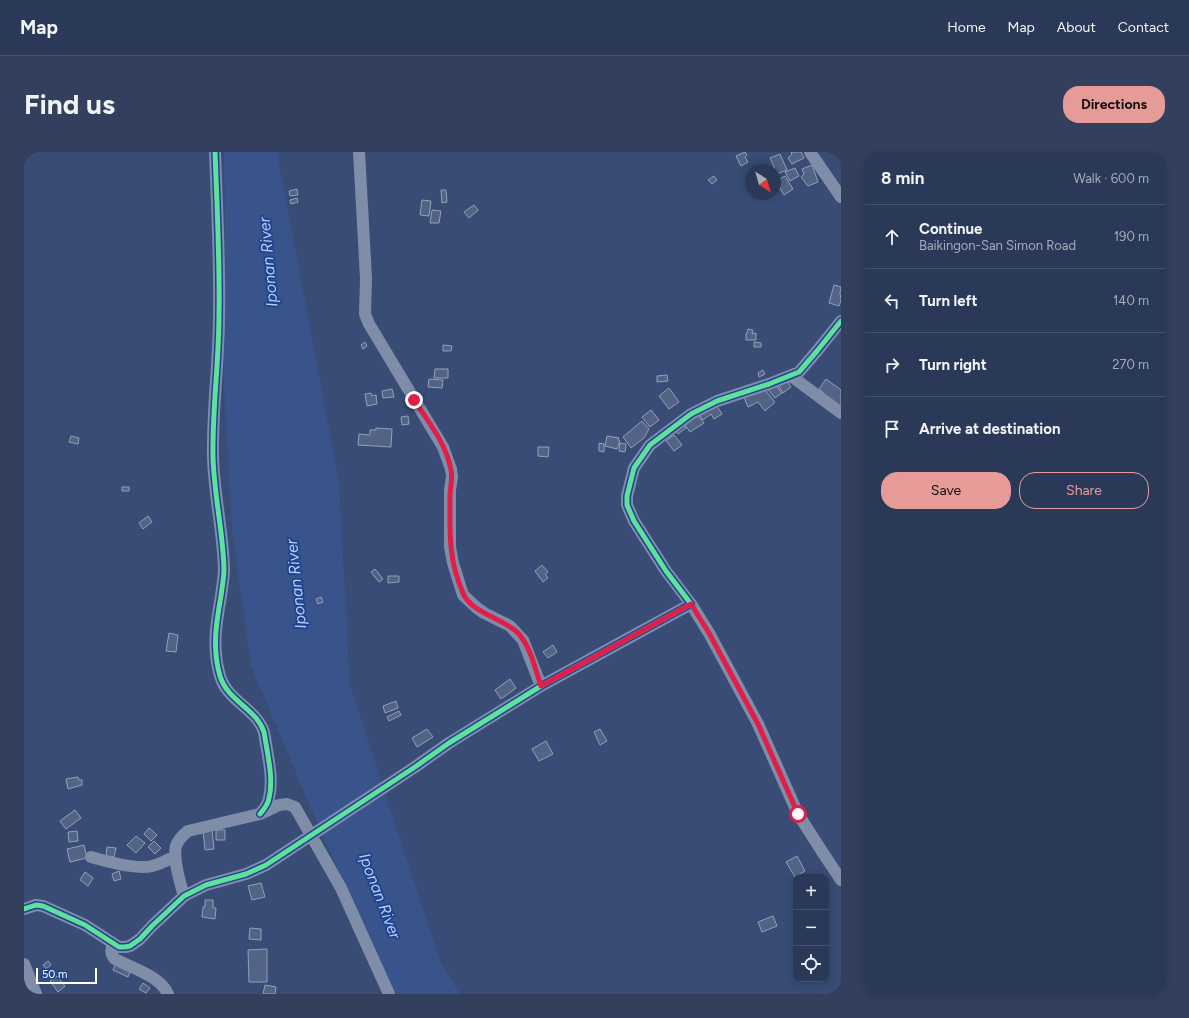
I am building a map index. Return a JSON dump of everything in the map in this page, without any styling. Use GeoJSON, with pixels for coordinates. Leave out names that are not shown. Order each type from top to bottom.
{"type":"FeatureCollection","features":[{"type":"Feature","properties":{"kind":"street"},"geometry":{"type":"LineString","coordinates":[[215,152],[219,317],[213,423],[213,459],[224,573],[215,638],[215,653],[224,688],[235,700],[252,713],[262,726],[264,732],[270,786],[267,806],[260,814]]}},
{"type":"Feature","properties":{"kind":"street"},"geometry":{"type":"LineString","coordinates":[[359,152],[366,278],[365,314],[369,324],[384,346],[414,400],[443,447],[451,469],[450,547],[463,595],[480,611],[510,626],[524,640],[541,686]]}},
{"type":"Feature","properties":{"kind":"street"},"geometry":{"type":"LineString","coordinates":[[810,152],[841,197]]}},
{"type":"Feature","properties":{"kind":"street"},"geometry":{"type":"LineString","coordinates":[[841,322],[799,372],[717,401],[691,414],[650,446],[634,468],[627,496],[627,505],[634,521],[709,633],[758,724],[798,814],[841,880]]}},
{"type":"Feature","properties":{"kind":"street"},"geometry":{"type":"LineString","coordinates":[[791,376],[841,413]]}},
{"type":"Feature","properties":{"kind":"street"},"geometry":{"type":"LineString","coordinates":[[24,909],[36,905],[50,908],[85,925],[121,948],[130,946],[184,896],[206,885],[246,874],[266,865],[449,743],[541,686],[691,604]]}},
{"type":"Feature","properties":{"kind":"street"},"geometry":{"type":"LineString","coordinates":[[184,896],[175,856],[176,845],[181,837],[188,831],[260,814],[279,805],[287,804],[295,807],[341,888],[388,994]]}},
{"type":"Feature","properties":{"kind":"street"},"geometry":{"type":"LineString","coordinates":[[91,857],[128,866],[141,867],[151,866],[175,856]]}},
{"type":"Feature","properties":{"kind":"street"},"geometry":{"type":"LineString","coordinates":[[113,944],[111,951],[112,956],[115,959],[158,982],[165,987],[168,994]]}},
{"type":"Feature","properties":{"kind":"street"},"geometry":{"type":"LineString","coordinates":[[24,964],[36,994]]}},
{"type":"Feature","properties":{"kind":"water","name":"Iponan River"},"geometry":{"type":"Polygon","coordinates":[[[224,152],[280,152],[278,158],[339,482],[350,686],[441,963],[460,994],[395,994],[323,837],[251,666],[232,529],[224,387],[224,152]]]}},
{"type":"Feature","properties":{"kind":"building"},"geometry":{"type":"Polygon","coordinates":[[[745,152],[747,155],[745,157],[748,162],[741,166],[736,156],[745,152]]]}},
{"type":"Feature","properties":{"kind":"building"},"geometry":{"type":"Polygon","coordinates":[[[791,152],[801,152],[804,158],[792,164],[788,158],[792,154],[791,152]]]}},
{"type":"Feature","properties":{"kind":"building"},"geometry":{"type":"Polygon","coordinates":[[[780,154],[787,170],[781,172],[781,164],[773,164],[770,158],[780,154]]]}},
{"type":"Feature","properties":{"kind":"building"},"geometry":{"type":"Polygon","coordinates":[[[812,165],[818,182],[808,186],[801,177],[804,174],[802,169],[812,165]]]}},
{"type":"Feature","properties":{"kind":"building"},"geometry":{"type":"Polygon","coordinates":[[[795,168],[799,176],[790,181],[785,172],[795,168]]]}},
{"type":"Feature","properties":{"kind":"building"},"geometry":{"type":"Polygon","coordinates":[[[714,176],[717,180],[712,184],[708,180],[714,176]]]}},
{"type":"Feature","properties":{"kind":"building"},"geometry":{"type":"Polygon","coordinates":[[[785,176],[793,189],[784,195],[781,190],[781,178],[785,176]]]}},
{"type":"Feature","properties":{"kind":"building"},"geometry":{"type":"Polygon","coordinates":[[[297,189],[298,195],[290,196],[289,191],[297,189]]]}},
{"type":"Feature","properties":{"kind":"building"},"geometry":{"type":"Polygon","coordinates":[[[441,190],[446,190],[447,202],[442,203],[441,190]]]}},
{"type":"Feature","properties":{"kind":"building"},"geometry":{"type":"Polygon","coordinates":[[[297,198],[298,202],[291,204],[290,200],[297,198]]]}},
{"type":"Feature","properties":{"kind":"building"},"geometry":{"type":"Polygon","coordinates":[[[422,200],[431,201],[429,216],[420,215],[422,200]]]}},
{"type":"Feature","properties":{"kind":"building"},"geometry":{"type":"Polygon","coordinates":[[[474,205],[478,210],[469,218],[464,212],[474,205]]]}},
{"type":"Feature","properties":{"kind":"building"},"geometry":{"type":"Polygon","coordinates":[[[432,210],[441,211],[439,223],[430,223],[432,210]]]}},
{"type":"Feature","properties":{"kind":"building"},"geometry":{"type":"Polygon","coordinates":[[[834,285],[841,287],[841,300],[839,306],[829,303],[834,285]]]}},
{"type":"Feature","properties":{"kind":"building"},"geometry":{"type":"Polygon","coordinates":[[[748,329],[753,330],[752,334],[756,333],[756,340],[746,340],[748,329]]]}},
{"type":"Feature","properties":{"kind":"building"},"geometry":{"type":"Polygon","coordinates":[[[365,342],[367,346],[363,349],[361,345],[365,342]]]}},
{"type":"Feature","properties":{"kind":"building"},"geometry":{"type":"Polygon","coordinates":[[[754,342],[761,343],[761,347],[754,347],[754,342]]]}},
{"type":"Feature","properties":{"kind":"building"},"geometry":{"type":"Polygon","coordinates":[[[443,345],[452,346],[451,351],[443,351],[443,345]]]}},
{"type":"Feature","properties":{"kind":"building"},"geometry":{"type":"Polygon","coordinates":[[[435,369],[448,369],[448,378],[434,378],[435,369]]]}},
{"type":"Feature","properties":{"kind":"building"},"geometry":{"type":"Polygon","coordinates":[[[763,370],[765,374],[759,377],[758,373],[763,370]]]}},
{"type":"Feature","properties":{"kind":"building"},"geometry":{"type":"Polygon","coordinates":[[[667,375],[668,381],[657,382],[657,376],[667,375]]]}},
{"type":"Feature","properties":{"kind":"building"},"geometry":{"type":"Polygon","coordinates":[[[784,377],[791,387],[783,393],[777,381],[784,377]]]}},
{"type":"Feature","properties":{"kind":"building"},"geometry":{"type":"Polygon","coordinates":[[[429,379],[443,380],[442,388],[428,387],[429,379]]]}},
{"type":"Feature","properties":{"kind":"building"},"geometry":{"type":"Polygon","coordinates":[[[826,379],[841,390],[841,409],[821,395],[823,392],[819,389],[826,379]]]}},
{"type":"Feature","properties":{"kind":"building"},"geometry":{"type":"Polygon","coordinates":[[[773,382],[782,393],[775,398],[766,387],[773,382]]]}},
{"type":"Feature","properties":{"kind":"building"},"geometry":{"type":"Polygon","coordinates":[[[760,384],[775,402],[765,411],[758,402],[748,407],[742,393],[760,384]]]}},
{"type":"Feature","properties":{"kind":"building"},"geometry":{"type":"Polygon","coordinates":[[[669,388],[679,402],[669,409],[659,396],[669,388]]]}},
{"type":"Feature","properties":{"kind":"building"},"geometry":{"type":"Polygon","coordinates":[[[392,389],[394,397],[383,398],[382,391],[392,389]]]}},
{"type":"Feature","properties":{"kind":"building"},"geometry":{"type":"Polygon","coordinates":[[[371,393],[372,396],[376,395],[377,404],[367,406],[365,394],[371,393]]]}},
{"type":"Feature","properties":{"kind":"building"},"geometry":{"type":"Polygon","coordinates":[[[715,403],[722,414],[714,419],[711,414],[703,420],[699,415],[715,403]]]}},
{"type":"Feature","properties":{"kind":"building"},"geometry":{"type":"Polygon","coordinates":[[[651,410],[659,420],[650,427],[642,417],[651,410]]]}},
{"type":"Feature","properties":{"kind":"building"},"geometry":{"type":"Polygon","coordinates":[[[696,413],[704,423],[690,432],[683,422],[696,413]]]}},
{"type":"Feature","properties":{"kind":"building"},"geometry":{"type":"Polygon","coordinates":[[[408,416],[409,424],[402,425],[401,417],[408,416]]]}},
{"type":"Feature","properties":{"kind":"building"},"geometry":{"type":"Polygon","coordinates":[[[680,420],[686,428],[678,434],[673,426],[680,420]]]}},
{"type":"Feature","properties":{"kind":"building"},"geometry":{"type":"Polygon","coordinates":[[[642,421],[649,429],[644,438],[631,448],[623,437],[642,421]]]}},
{"type":"Feature","properties":{"kind":"building"},"geometry":{"type":"Polygon","coordinates":[[[376,428],[392,429],[391,447],[358,445],[359,434],[370,435],[370,430],[376,430],[376,428]]]}},
{"type":"Feature","properties":{"kind":"building"},"geometry":{"type":"Polygon","coordinates":[[[674,435],[682,445],[674,451],[666,441],[674,435]]]}},
{"type":"Feature","properties":{"kind":"building"},"geometry":{"type":"Polygon","coordinates":[[[71,436],[79,438],[78,444],[69,442],[71,436]]]}},
{"type":"Feature","properties":{"kind":"building"},"geometry":{"type":"Polygon","coordinates":[[[607,436],[619,438],[618,440],[620,441],[617,449],[605,446],[607,436]]]}},
{"type":"Feature","properties":{"kind":"building"},"geometry":{"type":"Polygon","coordinates":[[[599,443],[604,444],[604,452],[599,451],[599,443]]]}},
{"type":"Feature","properties":{"kind":"building"},"geometry":{"type":"Polygon","coordinates":[[[620,443],[626,444],[625,452],[619,451],[620,443]]]}},
{"type":"Feature","properties":{"kind":"building"},"geometry":{"type":"Polygon","coordinates":[[[538,447],[549,447],[548,457],[538,456],[538,447]]]}},
{"type":"Feature","properties":{"kind":"building"},"geometry":{"type":"Polygon","coordinates":[[[122,487],[129,487],[129,491],[122,491],[122,487]]]}},
{"type":"Feature","properties":{"kind":"building"},"geometry":{"type":"Polygon","coordinates":[[[148,516],[152,522],[143,529],[139,523],[148,516]]]}},
{"type":"Feature","properties":{"kind":"building"},"geometry":{"type":"Polygon","coordinates":[[[542,565],[548,572],[545,574],[548,578],[543,582],[535,571],[542,565]]]}},
{"type":"Feature","properties":{"kind":"building"},"geometry":{"type":"Polygon","coordinates":[[[375,569],[383,579],[379,582],[371,572],[375,569]]]}},
{"type":"Feature","properties":{"kind":"building"},"geometry":{"type":"Polygon","coordinates":[[[388,576],[399,576],[399,582],[388,583],[388,576]]]}},
{"type":"Feature","properties":{"kind":"building"},"geometry":{"type":"Polygon","coordinates":[[[321,597],[323,602],[318,604],[316,599],[321,597]]]}},
{"type":"Feature","properties":{"kind":"building"},"geometry":{"type":"Polygon","coordinates":[[[169,633],[178,635],[176,652],[166,651],[169,633]]]}},
{"type":"Feature","properties":{"kind":"building"},"geometry":{"type":"Polygon","coordinates":[[[553,645],[557,652],[548,658],[543,652],[553,645]]]}},
{"type":"Feature","properties":{"kind":"building"},"geometry":{"type":"Polygon","coordinates":[[[510,679],[516,688],[501,699],[495,690],[510,679]]]}},
{"type":"Feature","properties":{"kind":"building"},"geometry":{"type":"Polygon","coordinates":[[[396,701],[398,708],[385,713],[383,706],[396,701]]]}},
{"type":"Feature","properties":{"kind":"building"},"geometry":{"type":"Polygon","coordinates":[[[399,711],[401,715],[389,721],[387,717],[399,711]]]}},
{"type":"Feature","properties":{"kind":"building"},"geometry":{"type":"Polygon","coordinates":[[[427,729],[433,737],[417,747],[412,738],[427,729]]]}},
{"type":"Feature","properties":{"kind":"building"},"geometry":{"type":"Polygon","coordinates":[[[600,729],[607,741],[600,745],[594,732],[600,729]]]}},
{"type":"Feature","properties":{"kind":"building"},"geometry":{"type":"Polygon","coordinates":[[[546,741],[553,754],[539,761],[532,749],[546,741]]]}},
{"type":"Feature","properties":{"kind":"building"},"geometry":{"type":"Polygon","coordinates":[[[78,777],[79,780],[82,780],[82,785],[68,789],[66,779],[78,777]]]}},
{"type":"Feature","properties":{"kind":"building"},"geometry":{"type":"Polygon","coordinates":[[[75,810],[81,818],[66,829],[60,821],[75,810]]]}},
{"type":"Feature","properties":{"kind":"building"},"geometry":{"type":"Polygon","coordinates":[[[149,828],[157,835],[151,841],[144,834],[149,828]]]}},
{"type":"Feature","properties":{"kind":"building"},"geometry":{"type":"Polygon","coordinates":[[[212,829],[214,849],[205,850],[203,830],[212,829]]]}},
{"type":"Feature","properties":{"kind":"building"},"geometry":{"type":"Polygon","coordinates":[[[216,830],[225,830],[225,840],[216,840],[216,830]]]}},
{"type":"Feature","properties":{"kind":"building"},"geometry":{"type":"Polygon","coordinates":[[[77,831],[78,841],[69,842],[68,832],[77,831]]]}},
{"type":"Feature","properties":{"kind":"building"},"geometry":{"type":"Polygon","coordinates":[[[136,836],[145,843],[136,853],[127,845],[136,836]]]}},
{"type":"Feature","properties":{"kind":"building"},"geometry":{"type":"Polygon","coordinates":[[[154,841],[161,848],[155,854],[148,847],[154,841]]]}},
{"type":"Feature","properties":{"kind":"building"},"geometry":{"type":"Polygon","coordinates":[[[84,845],[87,858],[70,862],[67,849],[84,845]]]}},
{"type":"Feature","properties":{"kind":"building"},"geometry":{"type":"Polygon","coordinates":[[[107,847],[116,848],[114,857],[106,856],[107,847]]]}},
{"type":"Feature","properties":{"kind":"building"},"geometry":{"type":"Polygon","coordinates":[[[797,856],[805,871],[800,874],[793,874],[786,862],[797,856]]]}},
{"type":"Feature","properties":{"kind":"building"},"geometry":{"type":"Polygon","coordinates":[[[119,871],[121,879],[114,881],[112,874],[119,871]]]}},
{"type":"Feature","properties":{"kind":"building"},"geometry":{"type":"Polygon","coordinates":[[[85,872],[93,878],[88,886],[80,880],[85,872]]]}},
{"type":"Feature","properties":{"kind":"building"},"geometry":{"type":"Polygon","coordinates":[[[261,883],[265,897],[252,900],[248,886],[261,883]]]}},
{"type":"Feature","properties":{"kind":"building"},"geometry":{"type":"Polygon","coordinates":[[[205,900],[213,900],[213,908],[216,908],[215,919],[202,917],[203,907],[205,907],[205,900]]]}},
{"type":"Feature","properties":{"kind":"building"},"geometry":{"type":"Polygon","coordinates":[[[773,916],[777,926],[762,932],[758,922],[773,916]]]}},
{"type":"Feature","properties":{"kind":"building"},"geometry":{"type":"Polygon","coordinates":[[[250,928],[261,929],[261,940],[249,939],[250,928]]]}},
{"type":"Feature","properties":{"kind":"building"},"geometry":{"type":"Polygon","coordinates":[[[267,949],[267,982],[249,982],[248,950],[267,949]]]}},
{"type":"Feature","properties":{"kind":"building"},"geometry":{"type":"Polygon","coordinates":[[[48,961],[51,965],[46,969],[43,965],[48,961]]]}},
{"type":"Feature","properties":{"kind":"building"},"geometry":{"type":"Polygon","coordinates":[[[116,963],[131,970],[128,977],[113,970],[116,963]]]}},
{"type":"Feature","properties":{"kind":"building"},"geometry":{"type":"Polygon","coordinates":[[[57,976],[65,986],[58,992],[50,981],[57,976]]]}},
{"type":"Feature","properties":{"kind":"building"},"geometry":{"type":"Polygon","coordinates":[[[143,983],[150,988],[146,993],[139,989],[143,983]]]}},
{"type":"Feature","properties":{"kind":"building"},"geometry":{"type":"Polygon","coordinates":[[[265,985],[276,987],[275,994],[263,994],[265,985]]]}},
{"type":"Feature","properties":{"kind":"cycle path"},"geometry":{"type":"LineString","coordinates":[[215,152],[219,333],[213,457],[224,569],[216,626],[215,646],[220,676],[224,685],[235,699],[255,717],[264,732],[270,765],[271,782],[268,803],[260,814]]}},
{"type":"Feature","properties":{"kind":"cycle path"},"geometry":{"type":"LineString","coordinates":[[24,909],[36,905],[43,906],[85,925],[119,947],[130,946],[140,939],[184,896],[206,885],[246,874],[266,865],[449,743],[541,686],[691,604],[666,571],[634,521],[627,505],[627,496],[634,468],[650,445],[691,414],[717,401],[769,384],[799,372],[841,321]]}},
{"type":"Feature","properties":{"kind":"route"},"geometry":{"type":"LineString","coordinates":[[414,400],[443,447],[451,469],[450,547],[457,578],[463,595],[484,613],[510,626],[524,640],[541,686],[691,604],[709,633],[758,724],[798,814]]}}]}
